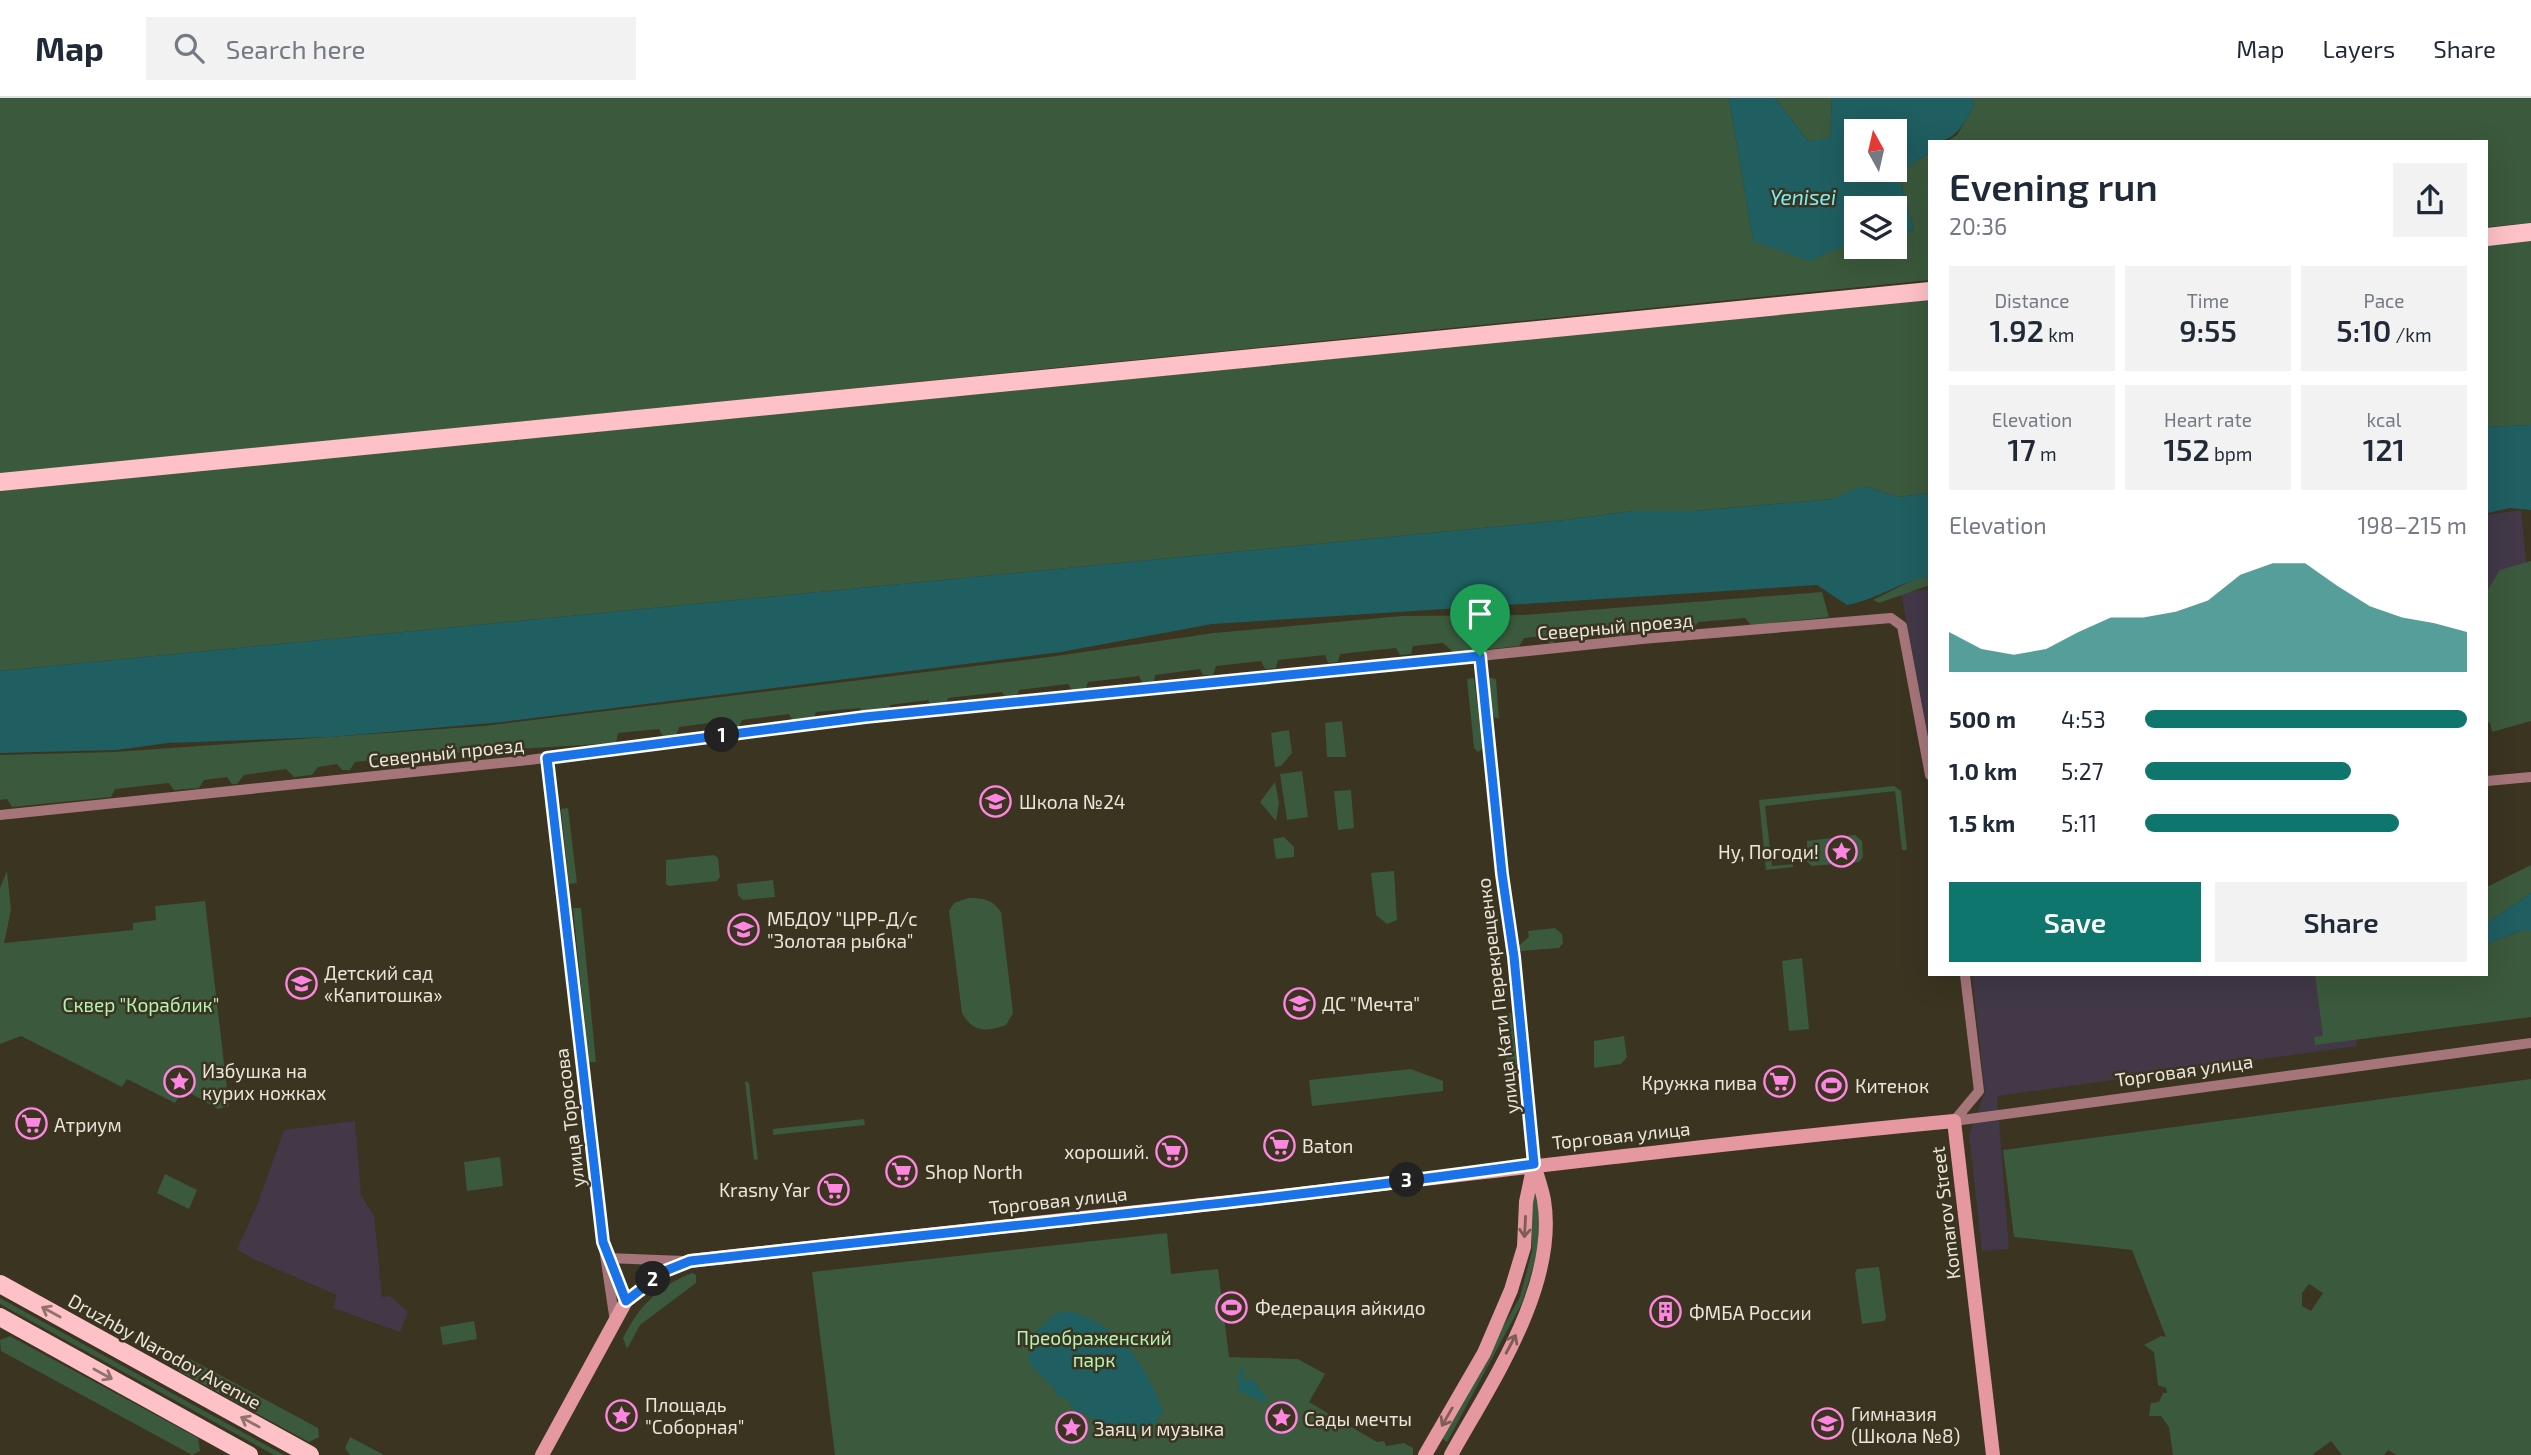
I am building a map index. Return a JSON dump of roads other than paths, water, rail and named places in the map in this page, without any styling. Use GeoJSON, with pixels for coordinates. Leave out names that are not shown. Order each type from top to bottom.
{"type":"FeatureCollection","features":[{"type":"Feature","properties":{"kind":"main road"},"geometry":{"type":"LineString","coordinates":[[2488,237],[2531,233]]}},
{"type":"Feature","properties":{"kind":"main road"},"geometry":{"type":"LineString","coordinates":[[0,482],[1928,292]]}},
{"type":"Feature","properties":{"kind":"main road","name":"Druzhby Narodov Avenue"},"geometry":{"type":"LineString","coordinates":[[0,1284],[310,1455]]}},
{"type":"Feature","properties":{"kind":"main road"},"geometry":{"type":"LineString","coordinates":[[0,1317],[250,1455]]}},
{"type":"Feature","properties":{"kind":"street","name":"Северный проезд"},"geometry":{"type":"LineString","coordinates":[[0,816],[547,758],[865,717],[1642,639],[1897,620],[1906,640],[1928,764]]}},
{"type":"Feature","properties":{"kind":"street","name":"улица Кати Перекрещенко"},"geometry":{"type":"LineString","coordinates":[[1451,1455],[1529,1308],[1543,1254],[1545,1230],[1544,1200],[1534,1164],[1516,970],[1502,874],[1480,656]]}},
{"type":"Feature","properties":{"kind":"street","name":"улица Торосова"},"geometry":{"type":"LineString","coordinates":[[547,758],[615,1323]]}},
{"type":"Feature","properties":{"kind":"street"},"geometry":{"type":"LineString","coordinates":[[2488,781],[2531,777]]}},
{"type":"Feature","properties":{"kind":"street","name":"Komarov Street"},"geometry":{"type":"LineString","coordinates":[[1965,976],[1979,1091],[1954,1121],[1993,1455]]}},
{"type":"Feature","properties":{"kind":"street","name":"Торговая улица"},"geometry":{"type":"LineString","coordinates":[[615,1323],[626,1301],[665,1271],[690,1261],[1225,1202],[1534,1164],[1954,1121],[2531,1043]]}},
{"type":"Feature","properties":{"kind":"street","name":"улица Кати Перекрещенко"},"geometry":{"type":"LineString","coordinates":[[1425,1455],[1483,1353],[1511,1290],[1524,1247],[1526,1202],[1534,1164]]}},
{"type":"Feature","properties":{"kind":"street"},"geometry":{"type":"LineString","coordinates":[[626,1301],[607,1258],[690,1261]]}},
{"type":"Feature","properties":{"kind":"street"},"geometry":{"type":"LineString","coordinates":[[611,1290],[626,1301]]}},
{"type":"Feature","properties":{"kind":"street"},"geometry":{"type":"LineString","coordinates":[[542,1455],[615,1323]]}},
{"type":"Feature","properties":{"kind":"water","name":"Yenisei"},"geometry":{"type":"Polygon","coordinates":[[[1729,98],[1775,98],[1808,141],[1830,138],[1832,98],[1972,98],[1974,106],[1957,132],[1942,140],[1928,140],[1928,153],[1908,166],[1908,119],[1844,119],[1844,182],[1900,182],[1904,196],[1844,196],[1844,245],[1810,261],[1753,241],[1729,98]]]}},
{"type":"Feature","properties":{"kind":"water","name":"Yenisei"},"geometry":{"type":"Polygon","coordinates":[[[1907,206],[1914,231],[1907,232],[1907,206]]]}},
{"type":"Feature","properties":{"kind":"water"},"geometry":{"type":"Polygon","coordinates":[[[2531,425],[2531,510],[2510,508],[2488,513],[2488,427],[2531,425]]]}},
{"type":"Feature","properties":{"kind":"water"},"geometry":{"type":"Polygon","coordinates":[[[1867,487],[1898,497],[1928,493],[1928,577],[1847,605],[1817,585],[1212,624],[1061,652],[503,722],[330,737],[168,743],[116,750],[0,753],[0,671],[1565,520],[1633,511],[1694,511],[1833,499],[1857,488],[1867,487]]]}},
{"type":"Feature","properties":{"kind":"water"},"geometry":{"type":"Polygon","coordinates":[[[2531,893],[2531,931],[2520,931],[2488,944],[2488,922],[2531,893]]]}},
{"type":"Feature","properties":{"kind":"water"},"geometry":{"type":"Polygon","coordinates":[[[1068,1311],[1086,1317],[1116,1336],[1139,1362],[1163,1411],[1156,1423],[1137,1430],[1118,1429],[1082,1412],[1077,1413],[1067,1399],[1056,1395],[1054,1388],[1029,1364],[1029,1338],[1055,1314],[1068,1311]]]}},
{"type":"Feature","properties":{"kind":"water"},"geometry":{"type":"Polygon","coordinates":[[[1240,1365],[1246,1373],[1241,1380],[1252,1379],[1269,1401],[1257,1400],[1238,1391],[1240,1381],[1236,1378],[1241,1373],[1240,1365]]]}},
{"type":"Feature","properties":{"kind":"place","name":"Школа №24"},"geometry":{"type":"Point","coordinates":[996,801]}},
{"type":"Feature","properties":{"kind":"place","name":"Ну, Погоди!"},"geometry":{"type":"Point","coordinates":[1842,851]}},
{"type":"Feature","properties":{"kind":"place","name":"МБДОУ \"ЦРР-Д/с \"Золотая рыбка\""},"geometry":{"type":"Point","coordinates":[744,929]}},
{"type":"Feature","properties":{"kind":"place","name":"Детский сад «Капитошка»"},"geometry":{"type":"Point","coordinates":[301,983]}},
{"type":"Feature","properties":{"kind":"place","name":"ДС \"Мечта\""},"geometry":{"type":"Point","coordinates":[1299,1003]}},
{"type":"Feature","properties":{"kind":"place","name":"Избушка на курих ножках"},"geometry":{"type":"Point","coordinates":[179,1081]}},
{"type":"Feature","properties":{"kind":"place","name":"Кружка пива"},"geometry":{"type":"Point","coordinates":[1780,1082]}},
{"type":"Feature","properties":{"kind":"place","name":"Китенок"},"geometry":{"type":"Point","coordinates":[1832,1085]}},
{"type":"Feature","properties":{"kind":"place","name":"Атриум"},"geometry":{"type":"Point","coordinates":[31,1124]}},
{"type":"Feature","properties":{"kind":"place","name":"Baton"},"geometry":{"type":"Point","coordinates":[1279,1145]}},
{"type":"Feature","properties":{"kind":"place","name":"хороший."},"geometry":{"type":"Point","coordinates":[1172,1151]}},
{"type":"Feature","properties":{"kind":"place","name":"Shop North"},"geometry":{"type":"Point","coordinates":[902,1171]}},
{"type":"Feature","properties":{"kind":"place","name":"Krasny Yar"},"geometry":{"type":"Point","coordinates":[833,1189]}},
{"type":"Feature","properties":{"kind":"place","name":"Федерация айкидо"},"geometry":{"type":"Point","coordinates":[1232,1307]}},
{"type":"Feature","properties":{"kind":"place","name":"ФМБА России"},"geometry":{"type":"Point","coordinates":[1666,1312]}},
{"type":"Feature","properties":{"kind":"place","name":"Площадь \"Соборная\""},"geometry":{"type":"Point","coordinates":[622,1415]}},
{"type":"Feature","properties":{"kind":"place","name":"Сады мечты"},"geometry":{"type":"Point","coordinates":[1281,1418]}},
{"type":"Feature","properties":{"kind":"place","name":"Гимназия (Школа №8)"},"geometry":{"type":"Point","coordinates":[1828,1424]}},
{"type":"Feature","properties":{"kind":"place","name":"Заяц и музыка"},"geometry":{"type":"Point","coordinates":[1071,1428]}},
{"type":"Feature","properties":{"kind":"park label","name":"Сквер \"Кораблик\""},"geometry":{"type":"Point","coordinates":[141,1004]}},
{"type":"Feature","properties":{"kind":"park label","name":"Преображенский парк"},"geometry":{"type":"Point","coordinates":[1094,1348]}}]}
